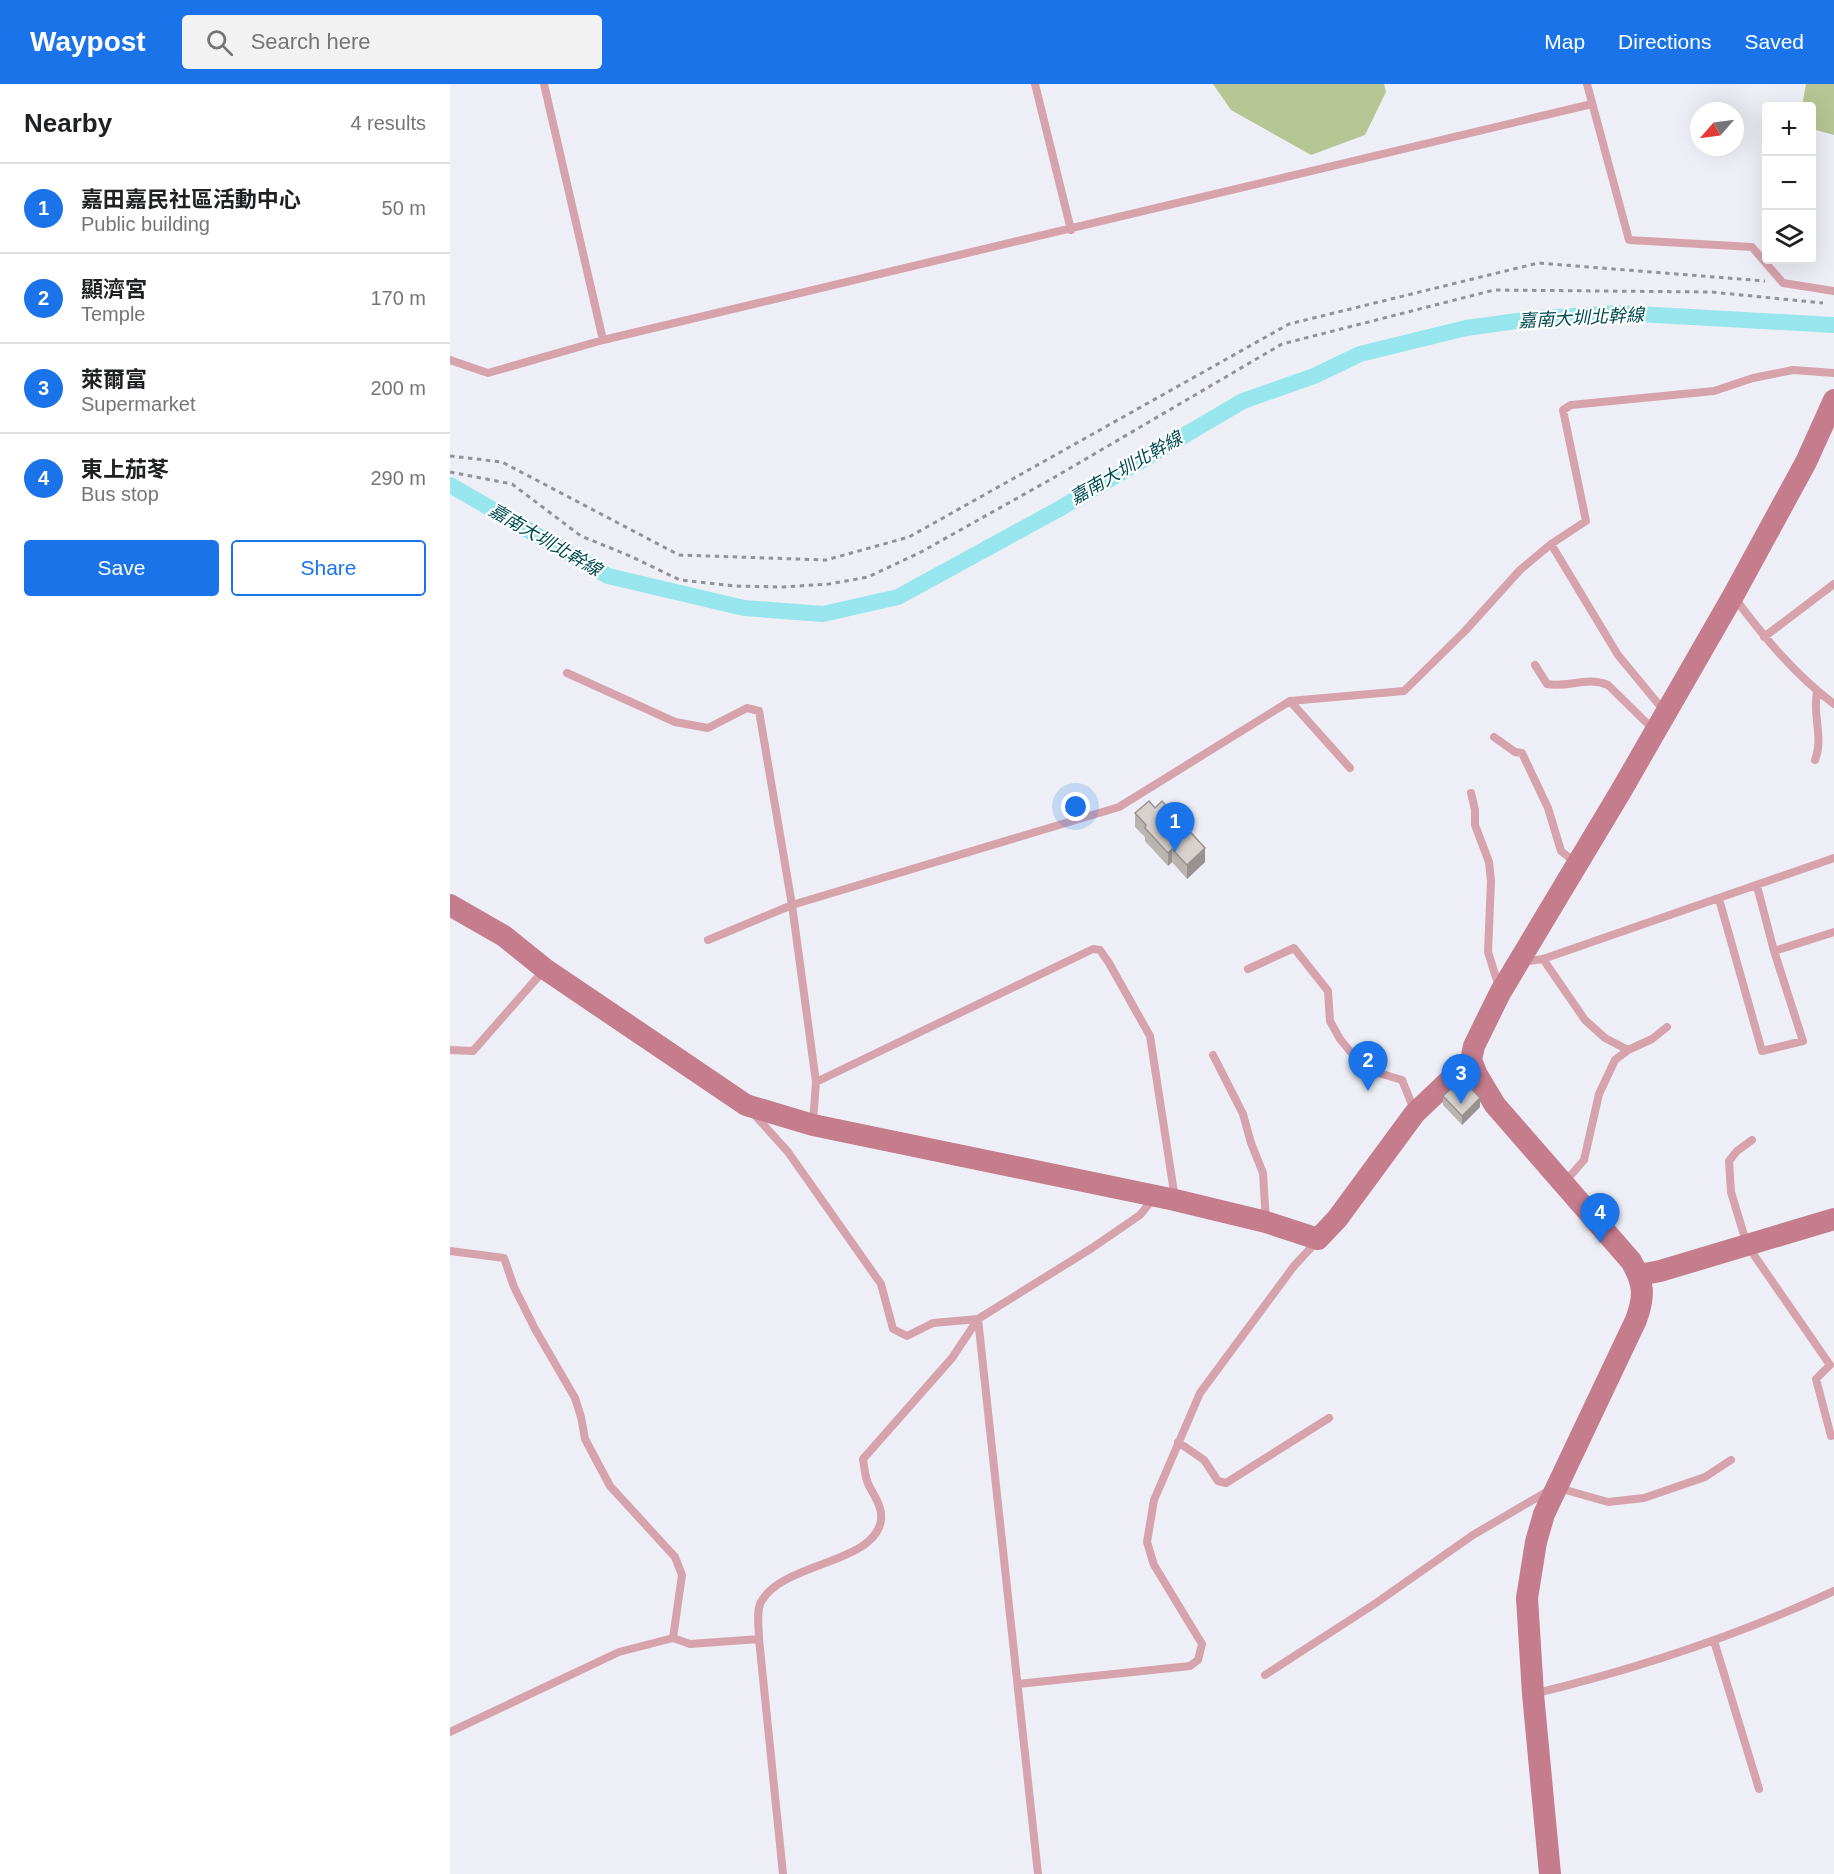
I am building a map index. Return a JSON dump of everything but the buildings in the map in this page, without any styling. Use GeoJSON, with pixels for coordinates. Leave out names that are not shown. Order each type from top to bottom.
{"type":"FeatureCollection","features":[{"type":"Feature","properties":{"kind":"street"},"geometry":{"type":"LineString","coordinates":[[450,905],[504,936],[545,969],[746,1105],[813,1125],[1165,1198],[1266,1222],[1318,1239],[1336,1219],[1415,1113],[1471,1060],[1480,1030],[1500,993],[1578,865],[1733,596],[1806,462],[1834,400]]}},
{"type":"Feature","properties":{"kind":"street"},"geometry":{"type":"LineString","coordinates":[[1471,1060],[1495,1105],[1619,1246],[1639,1275],[1642,1291],[1641,1306],[1636,1320],[1544,1514],[1529,1577],[1527,1598],[1533,1694],[1550,1874]]}},
{"type":"Feature","properties":{"kind":"street"},"geometry":{"type":"LineString","coordinates":[[1639,1275],[1660,1271],[1834,1219]]}},
{"type":"Feature","properties":{"kind":"lane"},"geometry":{"type":"LineString","coordinates":[[544,84],[603,340]]}},
{"type":"Feature","properties":{"kind":"lane"},"geometry":{"type":"LineString","coordinates":[[1035,84],[1071,230]]}},
{"type":"Feature","properties":{"kind":"lane"},"geometry":{"type":"LineString","coordinates":[[1587,84],[1629,240],[1752,247],[1783,283],[1834,291]]}},
{"type":"Feature","properties":{"kind":"lane"},"geometry":{"type":"LineString","coordinates":[[454,362],[488,373],[603,340],[1592,104]]}},
{"type":"Feature","properties":{"kind":"lane"},"geometry":{"type":"LineString","coordinates":[[708,940],[792,905],[1119,807],[1290,700],[1404,692],[1465,631],[1520,570],[1551,544],[1587,520],[1563,410],[1571,405],[1714,392],[1753,378],[1793,370],[1834,373]]}},
{"type":"Feature","properties":{"kind":"lane"},"geometry":{"type":"LineString","coordinates":[[1551,544],[1661,723]]}},
{"type":"Feature","properties":{"kind":"lane"},"geometry":{"type":"LineString","coordinates":[[1764,637],[1834,584]]}},
{"type":"Feature","properties":{"kind":"lane"},"geometry":{"type":"LineString","coordinates":[[1733,596],[1764,637],[1817,692],[1834,704]]}},
{"type":"Feature","properties":{"kind":"lane"},"geometry":{"type":"LineString","coordinates":[[1535,665],[1547,684],[1568,685],[1584,680],[1598,681],[1608,685],[1661,723]]}},
{"type":"Feature","properties":{"kind":"lane"},"geometry":{"type":"LineString","coordinates":[[567,673],[675,722],[708,728],[747,708],[759,711],[792,905],[816,1082],[813,1125]]}},
{"type":"Feature","properties":{"kind":"lane"},"geometry":{"type":"LineString","coordinates":[[1815,760],[1820,748],[1815,704],[1817,692]]}},
{"type":"Feature","properties":{"kind":"lane"},"geometry":{"type":"LineString","coordinates":[[1290,700],[1350,768]]}},
{"type":"Feature","properties":{"kind":"lane"},"geometry":{"type":"LineString","coordinates":[[1494,737],[1515,752],[1522,753],[1548,808],[1561,851],[1578,865]]}},
{"type":"Feature","properties":{"kind":"lane"},"geometry":{"type":"LineString","coordinates":[[1471,793],[1475,810],[1475,825],[1490,862],[1488,952],[1500,993]]}},
{"type":"Feature","properties":{"kind":"lane"},"geometry":{"type":"LineString","coordinates":[[1519,963],[1543,959],[1834,858]]}},
{"type":"Feature","properties":{"kind":"lane"},"geometry":{"type":"LineString","coordinates":[[1719,898],[1762,1051],[1803,1041],[1774,951],[1757,886]]}},
{"type":"Feature","properties":{"kind":"lane"},"geometry":{"type":"LineString","coordinates":[[1774,951],[1834,932]]}},
{"type":"Feature","properties":{"kind":"lane"},"geometry":{"type":"LineString","coordinates":[[1248,969],[1294,948],[1328,991],[1330,1021],[1340,1039],[1354,1056],[1372,1071],[1402,1080],[1415,1113]]}},
{"type":"Feature","properties":{"kind":"lane"},"geometry":{"type":"LineString","coordinates":[[783,1874],[759,1639],[760,1604],[771,1590],[799,1572],[842,1557],[873,1539],[881,1519],[877,1498],[868,1482],[863,1459],[952,1358],[978,1319],[1092,1248],[1165,1198],[1150,1036],[1100,950],[1093,949],[816,1082]]}},
{"type":"Feature","properties":{"kind":"lane"},"geometry":{"type":"LineString","coordinates":[[1543,959],[1585,1020],[1605,1038],[1628,1050]]}},
{"type":"Feature","properties":{"kind":"lane"},"geometry":{"type":"LineString","coordinates":[[450,1050],[473,1051],[545,969]]}},
{"type":"Feature","properties":{"kind":"lane"},"geometry":{"type":"LineString","coordinates":[[1564,1183],[1584,1160],[1599,1094],[1615,1060],[1628,1050],[1652,1039],[1667,1027]]}},
{"type":"Feature","properties":{"kind":"lane"},"geometry":{"type":"LineString","coordinates":[[1213,1055],[1243,1114],[1263,1173],[1266,1222]]}},
{"type":"Feature","properties":{"kind":"lane"},"geometry":{"type":"LineString","coordinates":[[746,1105],[788,1152],[881,1284],[893,1329],[907,1336],[933,1323],[978,1319]]}},
{"type":"Feature","properties":{"kind":"lane"},"geometry":{"type":"LineString","coordinates":[[1752,1140],[1737,1151],[1729,1161],[1731,1192],[1748,1245],[1830,1365],[1816,1379],[1831,1436]]}},
{"type":"Feature","properties":{"kind":"lane"},"geometry":{"type":"LineString","coordinates":[[1018,1684],[1190,1666],[1198,1660],[1202,1644],[1154,1565],[1148,1542],[1154,1500],[1200,1393],[1294,1266],[1318,1239]]}},
{"type":"Feature","properties":{"kind":"lane"},"geometry":{"type":"LineString","coordinates":[[450,1251],[504,1258],[514,1287],[574,1398],[581,1417],[585,1439],[610,1486],[675,1557],[682,1575],[673,1638]]}},
{"type":"Feature","properties":{"kind":"lane"},"geometry":{"type":"LineString","coordinates":[[978,1319],[1038,1874]]}},
{"type":"Feature","properties":{"kind":"lane"},"geometry":{"type":"LineString","coordinates":[[1178,1442],[1204,1460],[1218,1482],[1226,1483],[1329,1418]]}},
{"type":"Feature","properties":{"kind":"lane"},"geometry":{"type":"LineString","coordinates":[[1266,1675],[1376,1603],[1473,1535],[1555,1487],[1608,1502],[1644,1498],[1705,1477],[1731,1460]]}},
{"type":"Feature","properties":{"kind":"lane"},"geometry":{"type":"LineString","coordinates":[[1533,1694],[1597,1679],[1714,1641],[1777,1617],[1834,1591]]}},
{"type":"Feature","properties":{"kind":"lane"},"geometry":{"type":"LineString","coordinates":[[450,1732],[619,1652],[673,1638],[690,1644],[759,1639]]}},
{"type":"Feature","properties":{"kind":"lane"},"geometry":{"type":"LineString","coordinates":[[1714,1641],[1759,1789]]}},
{"type":"Feature","properties":{"kind":"path"},"geometry":{"type":"LineString","coordinates":[[450,456],[502,462],[679,555],[826,560],[909,537],[1289,324],[1538,263],[1783,283]]}},
{"type":"Feature","properties":{"kind":"path"},"geometry":{"type":"LineString","coordinates":[[450,472],[512,484],[581,536],[680,580],[735,586],[783,587],[829,584],[868,578],[921,552],[1055,477],[1282,344],[1494,290],[1711,292],[1823,303]]}},
{"type":"Feature","properties":{"kind":"green space"},"geometry":{"type":"Polygon","coordinates":[[[1213,84],[1384,84],[1386,92],[1365,135],[1311,155],[1231,110],[1213,84]]]}},
{"type":"Feature","properties":{"kind":"green space"},"geometry":{"type":"Polygon","coordinates":[[[1806,84],[1834,84],[1834,135],[1816,130],[1816,102],[1803,102],[1806,84]]]}},
{"type":"Feature","properties":{"kind":"waterway","name":"嘉南大圳北幹線"},"geometry":{"type":"LineString","coordinates":[[450,485],[608,576],[744,608],[823,614],[898,597],[1059,509],[1243,401],[1314,376],[1360,354],[1466,328],[1539,318],[1620,313],[1834,325]]}},
{"type":"Feature","properties":{"kind":"place","name":"嘉田嘉民社區活動中心"},"geometry":{"type":"Point","coordinates":[1175,852]}},
{"type":"Feature","properties":{"kind":"place","name":"顯濟宮"},"geometry":{"type":"Point","coordinates":[1368,1091]}},
{"type":"Feature","properties":{"kind":"place","name":"萊爾富"},"geometry":{"type":"Point","coordinates":[1461,1104]}},
{"type":"Feature","properties":{"kind":"place","name":"東上茄苳"},"geometry":{"type":"Point","coordinates":[1600,1243]}}]}
